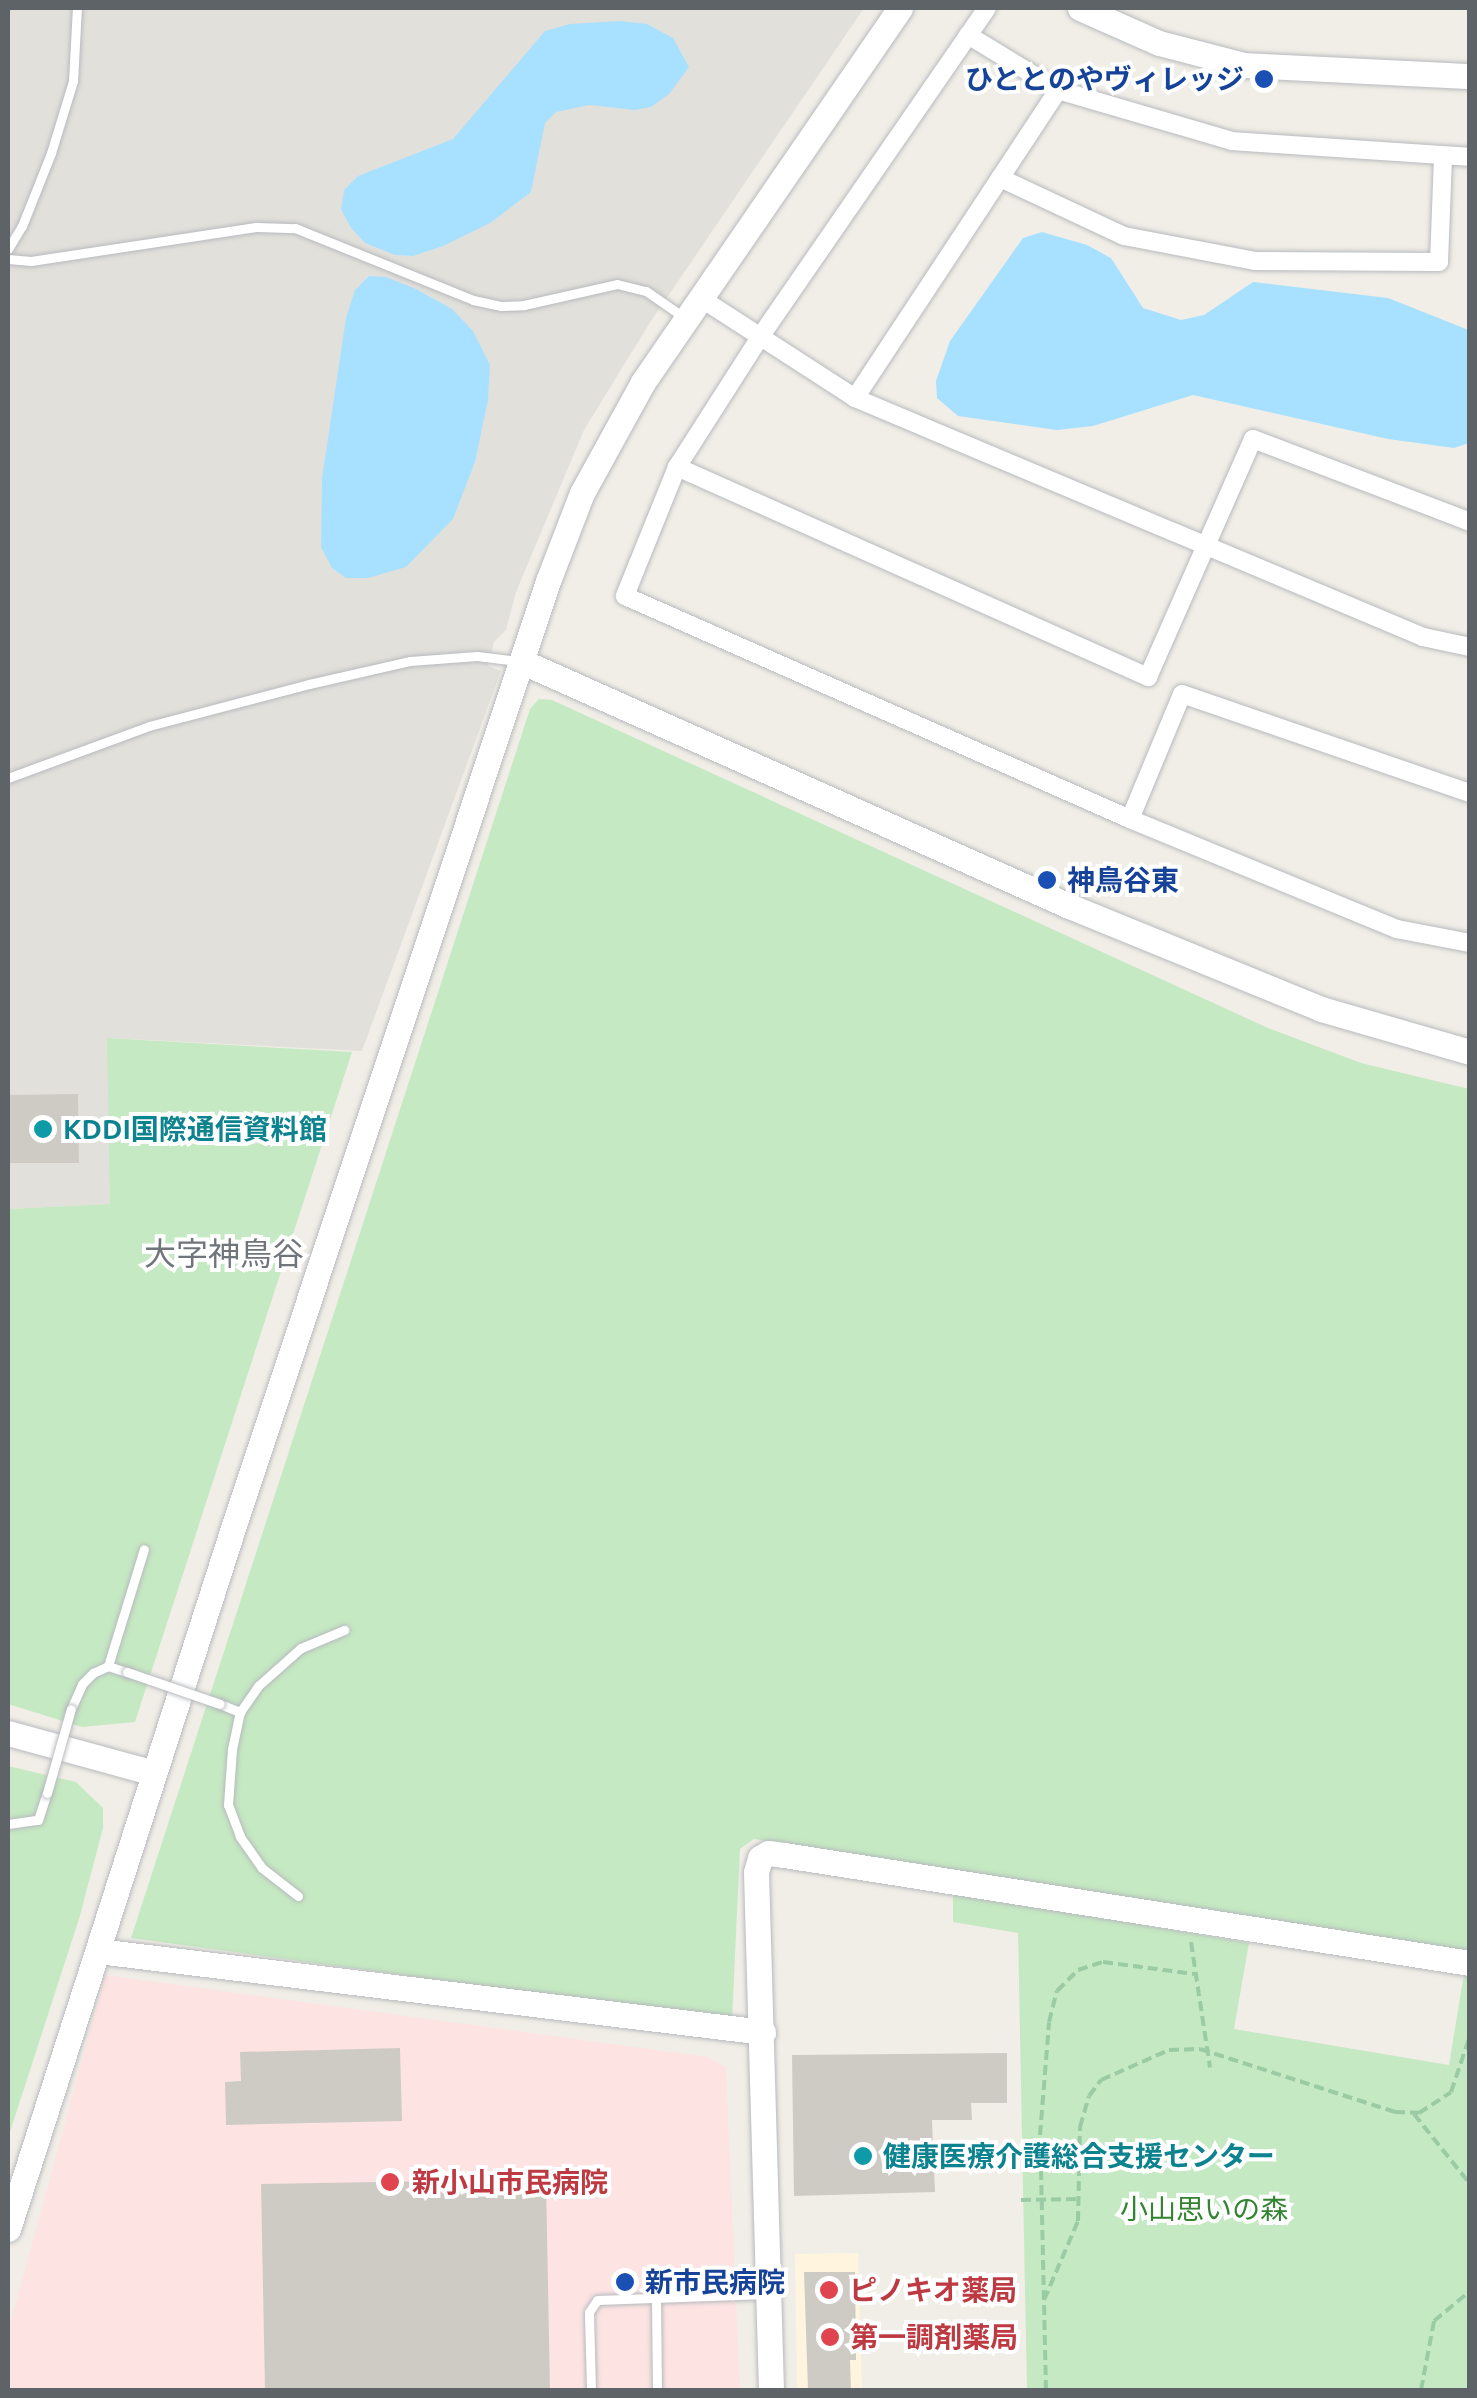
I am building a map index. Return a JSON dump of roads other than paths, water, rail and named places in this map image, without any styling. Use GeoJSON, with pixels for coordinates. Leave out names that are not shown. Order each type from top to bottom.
{"type":"FeatureCollection","features":[{"type":"Feature","properties":{"kind":"street"},"geometry":{"type":"LineString","coordinates":[[8,2229],[154,1772],[522,662],[582,493],[623,415],[692,308],[900,8]]}},
{"type":"Feature","properties":{"kind":"street"},"geometry":{"type":"LineString","coordinates":[[986,8],[762,334],[677,467],[624,596],[1130,819],[1397,929],[1470,943]]}},
{"type":"Feature","properties":{"kind":"street"},"geometry":{"type":"LineString","coordinates":[[1080,8],[1159,43],[1244,65],[1470,76]]}},
{"type":"Feature","properties":{"kind":"street"},"geometry":{"type":"LineString","coordinates":[[968,35],[1058,90],[1232,141],[1470,157]]}},
{"type":"Feature","properties":{"kind":"street"},"geometry":{"type":"LineString","coordinates":[[855,398],[1058,90]]}},
{"type":"Feature","properties":{"kind":"street"},"geometry":{"type":"LineString","coordinates":[[1000,178],[1124,236],[1255,261],[1439,262],[1443,156]]}},
{"type":"Feature","properties":{"kind":"street"},"geometry":{"type":"LineString","coordinates":[[692,308],[762,334],[855,398],[1423,637],[1470,646]]}},
{"type":"Feature","properties":{"kind":"street"},"geometry":{"type":"LineString","coordinates":[[677,467],[1148,678],[1253,439],[1470,522]]}},
{"type":"Feature","properties":{"kind":"street"},"geometry":{"type":"LineString","coordinates":[[522,662],[1069,906],[1321,1009],[1470,1052]]}},
{"type":"Feature","properties":{"kind":"street"},"geometry":{"type":"LineString","coordinates":[[1130,819],[1182,694],[1470,793]]}},
{"type":"Feature","properties":{"kind":"street"},"geometry":{"type":"LineString","coordinates":[[8,1733],[154,1772]]}},
{"type":"Feature","properties":{"kind":"street"},"geometry":{"type":"LineString","coordinates":[[771,2390],[756,1872],[760,1858],[768,1853],[1470,1963]]}},
{"type":"Feature","properties":{"kind":"street"},"geometry":{"type":"LineString","coordinates":[[98,1951],[763,2032]]}},
{"type":"Feature","properties":{"kind":"lane"},"geometry":{"type":"LineString","coordinates":[[8,249],[22,226],[51,153],[73,81],[77,8]]}},
{"type":"Feature","properties":{"kind":"lane"},"geometry":{"type":"LineString","coordinates":[[8,259],[32,260],[257,227],[295,228],[474,300],[524,305],[599,286],[632,286],[692,308]]}},
{"type":"Feature","properties":{"kind":"lane"},"geometry":{"type":"LineString","coordinates":[[8,778],[149,726],[410,661],[477,656],[522,662]]}},
{"type":"Feature","properties":{"kind":"lane"},"geometry":{"type":"LineString","coordinates":[[8,1824],[38,1820],[70,1710],[82,1684],[108,1666],[144,1549]]}},
{"type":"Feature","properties":{"kind":"lane"},"geometry":{"type":"LineString","coordinates":[[298,1896],[262,1868],[240,1836],[228,1805],[240,1712],[274,1670],[301,1648],[344,1630]]}},
{"type":"Feature","properties":{"kind":"lane"},"geometry":{"type":"LineString","coordinates":[[108,1666],[240,1712]]}},
{"type":"Feature","properties":{"kind":"lane"},"geometry":{"type":"LineString","coordinates":[[591,2390],[592,2304],[597,2300],[768,2294]]}},
{"type":"Feature","properties":{"kind":"lane"},"geometry":{"type":"LineString","coordinates":[[656,2297],[657,2390]]}},
{"type":"Feature","properties":{"kind":"water"},"geometry":{"type":"Polygon","coordinates":[[[570,24],[647,24],[673,38],[689,67],[669,94],[651,107],[635,110],[589,105],[556,112],[545,123],[531,192],[490,223],[443,246],[413,256],[395,255],[365,243],[351,228],[341,209],[344,190],[358,176],[453,139],[545,31],[570,24]]]}},
{"type":"Feature","properties":{"kind":"water"},"geometry":{"type":"Polygon","coordinates":[[[1042,232],[1087,245],[1111,258],[1143,308],[1181,320],[1204,315],[1253,282],[1388,298],[1466,329],[1470,331],[1469,443],[1454,448],[1388,439],[1193,395],[1093,426],[1057,430],[958,416],[937,398],[936,381],[950,341],[1023,238],[1042,232]]]}},
{"type":"Feature","properties":{"kind":"water"},"geometry":{"type":"Polygon","coordinates":[[[369,276],[386,277],[452,309],[473,331],[490,365],[488,400],[475,462],[453,519],[406,567],[368,578],[346,578],[332,568],[321,547],[322,478],[346,318],[355,290],[369,276]]]}},
{"type":"Feature","properties":{"kind":"place","name":"ひととのやヴィレッジ"},"geometry":{"type":"Point","coordinates":[1264,79]}},
{"type":"Feature","properties":{"kind":"place","name":"神鳥谷東"},"geometry":{"type":"Point","coordinates":[1047,880]}},
{"type":"Feature","properties":{"kind":"place","name":"KDDI国際通信資料館"},"geometry":{"type":"Point","coordinates":[43,1129]}},
{"type":"Feature","properties":{"kind":"place","name":"健康医療介護総合支援センター"},"geometry":{"type":"Point","coordinates":[863,2156]}},
{"type":"Feature","properties":{"kind":"place","name":"新小山市民病院"},"geometry":{"type":"Point","coordinates":[390,2182]}},
{"type":"Feature","properties":{"kind":"place","name":"新市民病院"},"geometry":{"type":"Point","coordinates":[625,2282]}},
{"type":"Feature","properties":{"kind":"place","name":"ピノキオ薬局"},"geometry":{"type":"Point","coordinates":[829,2290]}},
{"type":"Feature","properties":{"kind":"place","name":"第一調剤薬局"},"geometry":{"type":"Point","coordinates":[830,2337]}},
{"type":"Feature","properties":{"kind":"district","name":"大字神鳥谷"},"geometry":{"type":"Point","coordinates":[224,1253]}},
{"type":"Feature","properties":{"kind":"park label","name":"小山思いの森"},"geometry":{"type":"Point","coordinates":[1204,2209]}}]}
